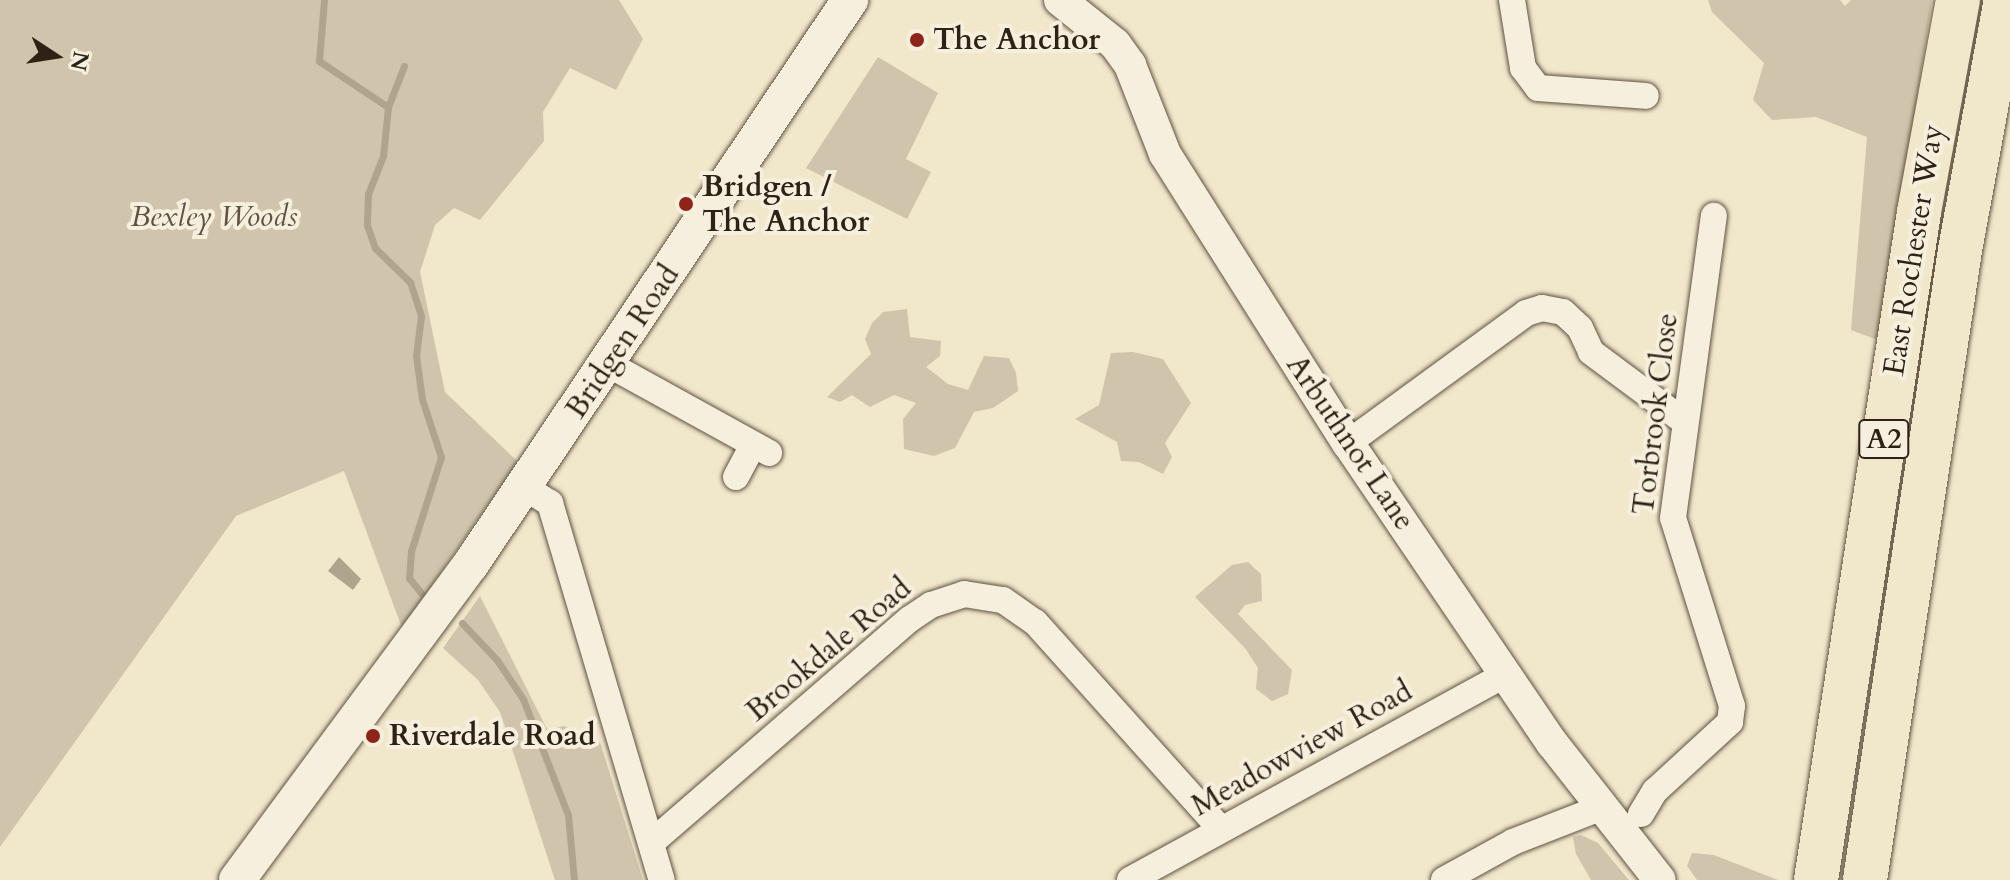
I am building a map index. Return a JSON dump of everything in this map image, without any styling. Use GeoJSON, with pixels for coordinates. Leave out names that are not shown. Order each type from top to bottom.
{"type":"FeatureCollection","features":[{"type":"Feature","properties":{"kind":"highway","name":"East Rochester Way"},"geometry":{"type":"LineString","coordinates":[[1816,880],[1919,212],[1958,0]]}},
{"type":"Feature","properties":{"kind":"highway","name":"East Rochester Way"},"geometry":{"type":"LineString","coordinates":[[1865,880],[1960,250],[2006,0]]}},
{"type":"Feature","properties":{"kind":"main road","name":"Bridgen Road"},"geometry":{"type":"LineString","coordinates":[[237,880],[445,601],[608,364],[850,0]]}},
{"type":"Feature","properties":{"kind":"street","name":"Arbuthnot Lane"},"geometry":{"type":"LineString","coordinates":[[1060,0],[1106,35],[1130,65],[1165,154],[1348,443],[1504,675],[1600,808],[1660,880]]}},
{"type":"Feature","properties":{"kind":"street"},"geometry":{"type":"LineString","coordinates":[[1512,0],[1523,68],[1538,88],[1646,96]]}},
{"type":"Feature","properties":{"kind":"street","name":"Torbrook Close"},"geometry":{"type":"LineString","coordinates":[[1641,814],[1655,791],[1730,722],[1732,706],[1674,533],[1685,422],[1714,216]]}},
{"type":"Feature","properties":{"kind":"street"},"geometry":{"type":"LineString","coordinates":[[1348,443],[1526,313],[1542,308],[1563,312],[1580,328],[1591,352],[1685,422]]}},
{"type":"Feature","properties":{"kind":"street"},"geometry":{"type":"LineString","coordinates":[[608,364],[761,449],[736,477]]}},
{"type":"Feature","properties":{"kind":"street"},"geometry":{"type":"LineString","coordinates":[[524,487],[550,503],[662,880]]}},
{"type":"Feature","properties":{"kind":"street","name":"Brookdale Road"},"geometry":{"type":"LineString","coordinates":[[651,843],[910,619],[945,598],[964,594],[1003,600],[1035,622],[1221,829]]}},
{"type":"Feature","properties":{"kind":"street","name":"Meadowview Road"},"geometry":{"type":"LineString","coordinates":[[1130,880],[1504,675]]}},
{"type":"Feature","properties":{"kind":"street"},"geometry":{"type":"LineString","coordinates":[[1444,880],[1513,842],[1600,808]]}},
{"type":"Feature","properties":{"kind":"green space","name":"Bexley Woods"},"geometry":{"type":"Polygon","coordinates":[[[0,0],[619,0],[643,39],[616,90],[570,68],[543,112],[544,141],[480,220],[454,208],[435,225],[420,272],[445,392],[518,462],[402,628],[344,471],[236,516],[0,847],[0,0]]]}},
{"type":"Feature","properties":{"kind":"green space"},"geometry":{"type":"Polygon","coordinates":[[[1708,0],[1840,0],[1845,6],[1851,0],[1932,0],[1880,341],[1851,330],[1867,137],[1816,117],[1772,120],[1753,100],[1764,63],[1712,12],[1708,0]]]}},
{"type":"Feature","properties":{"kind":"green space"},"geometry":{"type":"Polygon","coordinates":[[[878,57],[938,93],[906,159],[931,172],[907,219],[806,168],[878,57]]]}},
{"type":"Feature","properties":{"kind":"green space"},"geometry":{"type":"Polygon","coordinates":[[[907,309],[910,337],[941,341],[940,356],[926,367],[948,384],[968,390],[984,356],[1009,358],[1016,373],[1018,391],[993,408],[974,412],[955,448],[934,456],[904,449],[903,419],[916,403],[894,395],[870,407],[852,395],[840,402],[827,397],[871,354],[865,339],[872,323],[883,312],[907,309]]]}},
{"type":"Feature","properties":{"kind":"green space"},"geometry":{"type":"Polygon","coordinates":[[[1133,352],[1163,359],[1191,403],[1165,443],[1172,457],[1163,474],[1139,462],[1121,461],[1117,442],[1075,419],[1099,405],[1111,353],[1133,352]]]}},
{"type":"Feature","properties":{"kind":"green space"},"geometry":{"type":"Polygon","coordinates":[[[1248,562],[1261,574],[1262,601],[1245,605],[1238,614],[1292,670],[1288,694],[1272,701],[1256,689],[1258,668],[1245,648],[1195,597],[1232,565],[1248,562]]]}},
{"type":"Feature","properties":{"kind":"green space"},"geometry":{"type":"Polygon","coordinates":[[[480,596],[547,729],[564,726],[600,742],[643,880],[555,880],[500,712],[478,680],[443,648],[480,596]]]}},
{"type":"Feature","properties":{"kind":"green space"},"geometry":{"type":"Polygon","coordinates":[[[1581,835],[1598,843],[1629,880],[1591,880],[1576,854],[1573,837],[1581,835]]]}},
{"type":"Feature","properties":{"kind":"green space"},"geometry":{"type":"Polygon","coordinates":[[[1692,853],[1714,855],[1778,880],[1697,880],[1687,866],[1692,853]]]}},
{"type":"Feature","properties":{"kind":"shaded area"},"geometry":{"type":"Polygon","coordinates":[[[339,557],[361,579],[353,590],[328,571],[339,557]]]}},
{"type":"Feature","properties":{"kind":"waterway"},"geometry":{"type":"LineString","coordinates":[[324,0],[319,61],[388,107],[383,156],[368,194],[367,225],[375,248],[410,282],[421,316],[416,356],[422,399],[441,457],[411,551],[409,578],[421,593]]}},
{"type":"Feature","properties":{"kind":"waterway"},"geometry":{"type":"LineString","coordinates":[[388,107],[404,66]]}},
{"type":"Feature","properties":{"kind":"waterway"},"geometry":{"type":"LineString","coordinates":[[462,623],[497,660],[523,699],[568,815],[574,880]]}},
{"type":"Feature","properties":{"kind":"place","name":"The Anchor"},"geometry":{"type":"Point","coordinates":[917,40]}},
{"type":"Feature","properties":{"kind":"place","name":"Bridgen / The Anchor"},"geometry":{"type":"Point","coordinates":[686,204]}},
{"type":"Feature","properties":{"kind":"place","name":"Riverdale Road"},"geometry":{"type":"Point","coordinates":[373,736]}}]}
